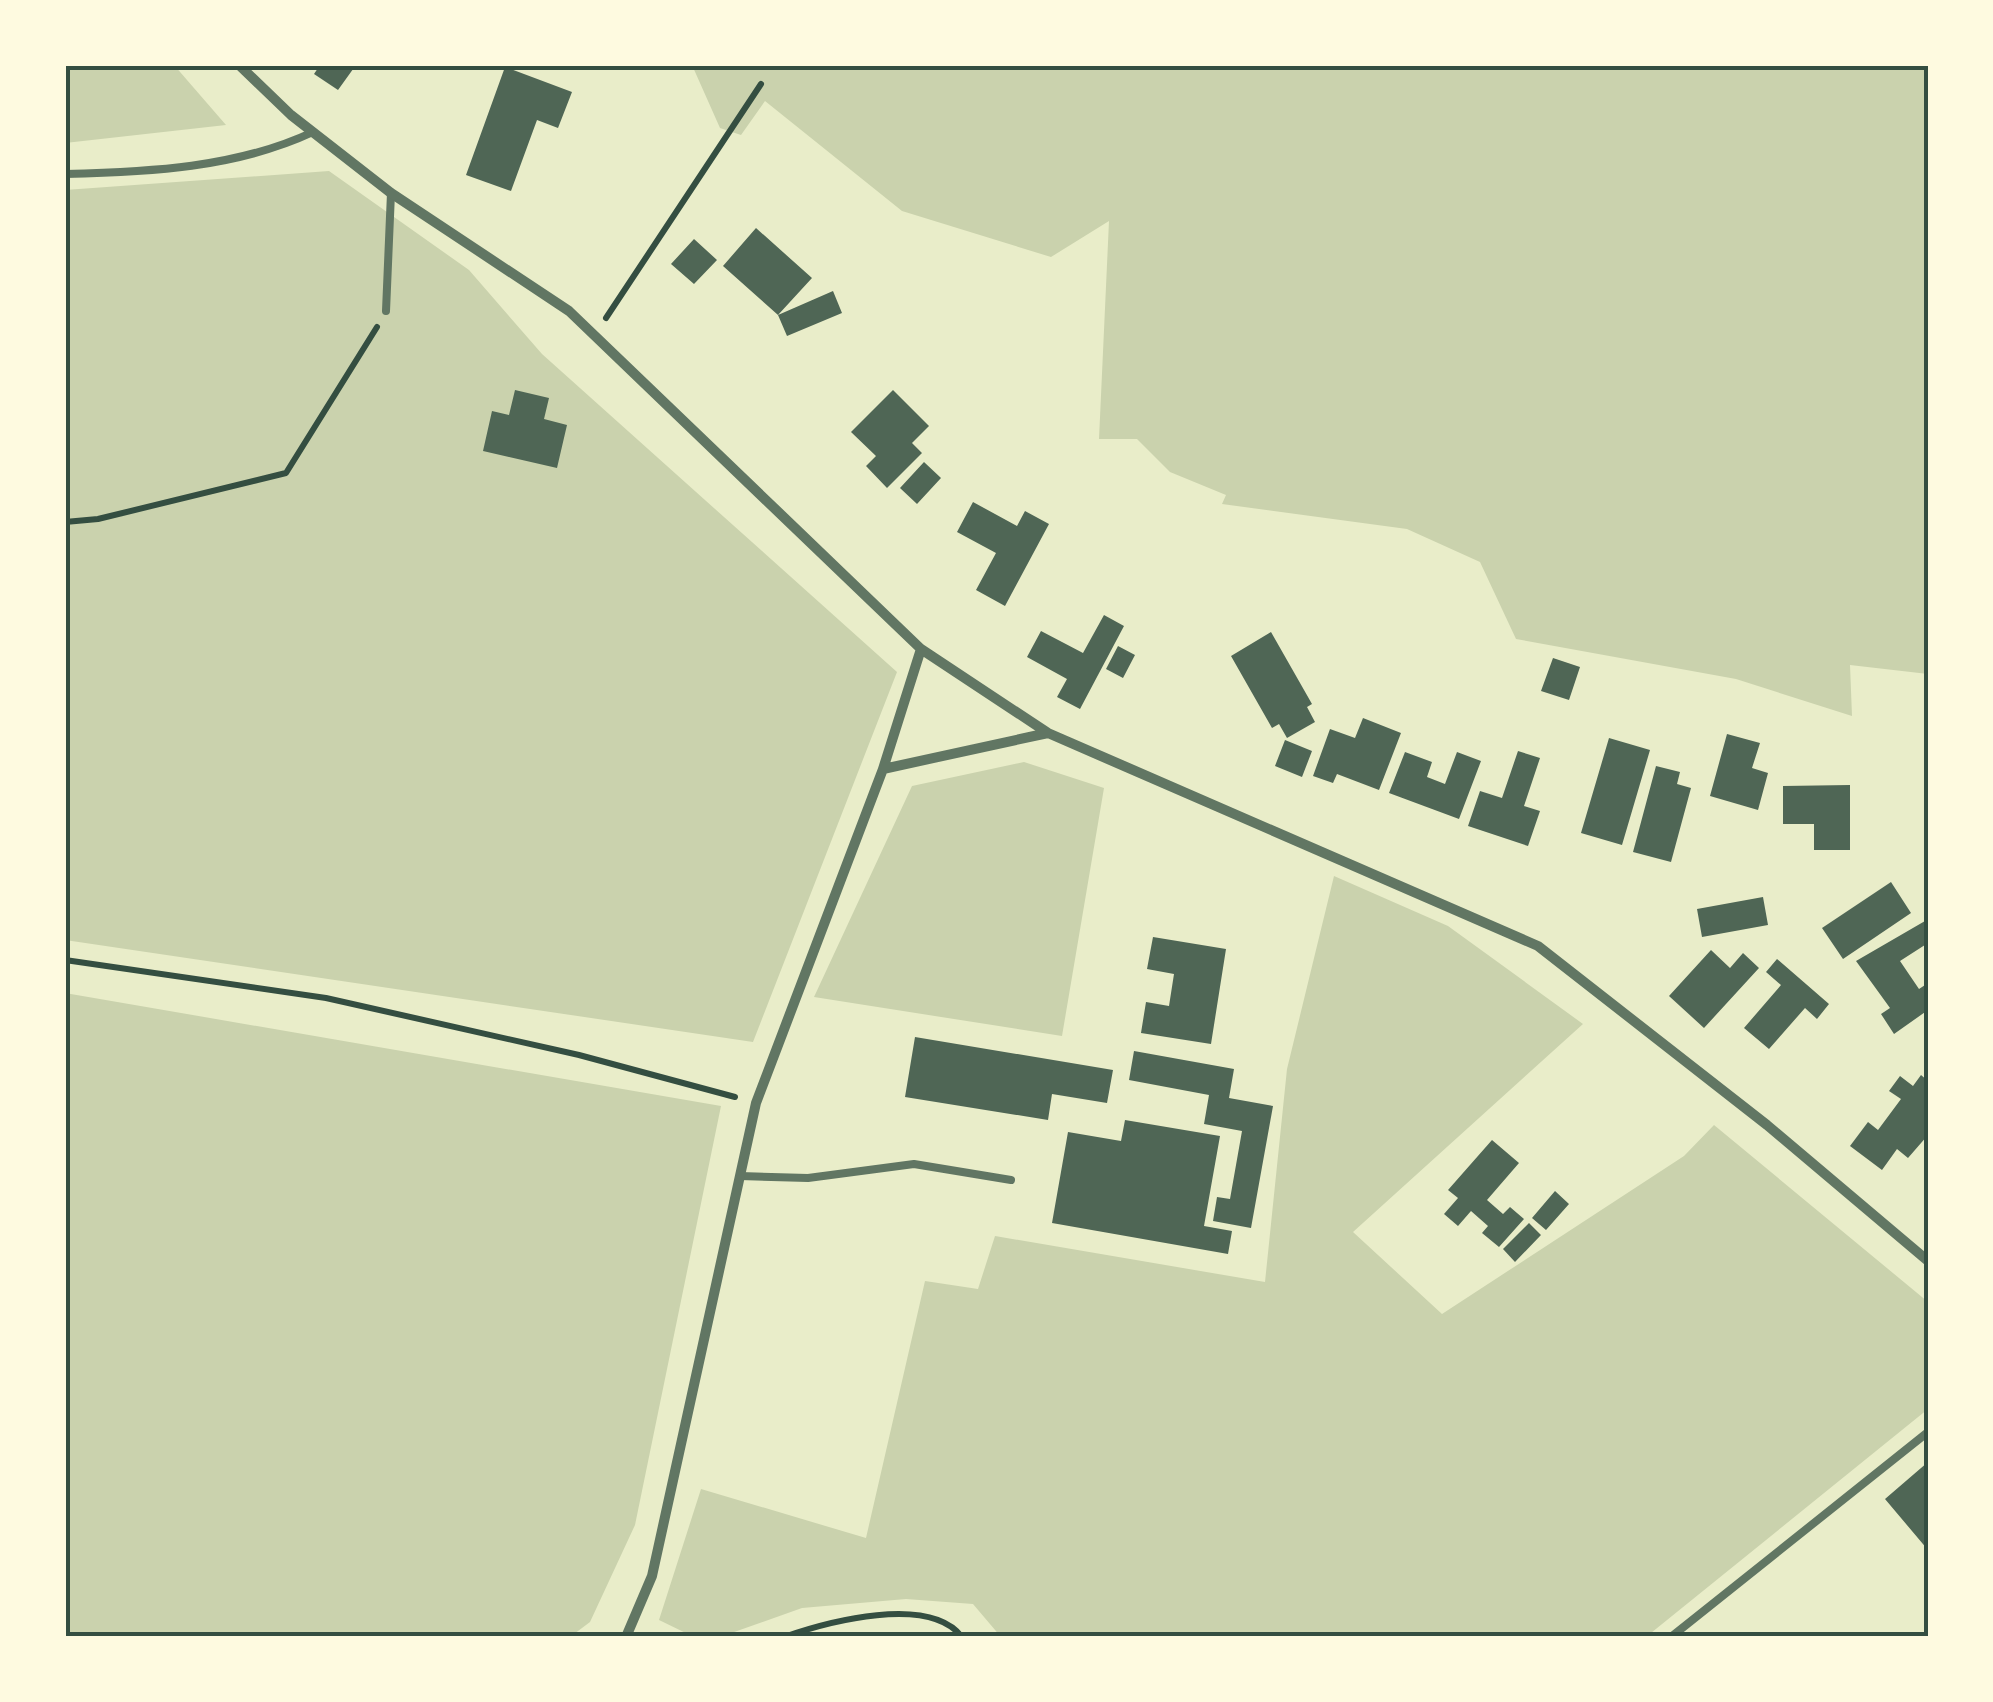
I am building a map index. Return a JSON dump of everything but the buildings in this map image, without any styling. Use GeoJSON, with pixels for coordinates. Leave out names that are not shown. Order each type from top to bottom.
{"type":"FeatureCollection","features":[{"type":"Feature","properties":{"kind":"street"},"geometry":{"type":"LineString","coordinates":[[240,65],[313,132],[391,193],[569,310],[921,649],[1048,733],[1538,946],[1752,1113],[1928,1262]]}},
{"type":"Feature","properties":{"kind":"street"},"geometry":{"type":"LineString","coordinates":[[626,1637],[652,1576],[756,1103],[883,769],[921,649]]}},
{"type":"Feature","properties":{"kind":"street"},"geometry":{"type":"LineString","coordinates":[[883,769],[1048,733]]}},
{"type":"Feature","properties":{"kind":"lane"},"geometry":{"type":"LineString","coordinates":[[65,174],[173,168],[266,154],[313,132]]}},
{"type":"Feature","properties":{"kind":"lane"},"geometry":{"type":"LineString","coordinates":[[386,311],[391,193]]}},
{"type":"Feature","properties":{"kind":"lane"},"geometry":{"type":"LineString","coordinates":[[740,1176],[808,1178],[914,1164],[1011,1180]]}},
{"type":"Feature","properties":{"kind":"lane"},"geometry":{"type":"LineString","coordinates":[[1671,1637],[1928,1432]]}},
{"type":"Feature","properties":{"kind":"path"},"geometry":{"type":"LineString","coordinates":[[594,336],[761,84]]}},
{"type":"Feature","properties":{"kind":"path"},"geometry":{"type":"LineString","coordinates":[[65,522],[98,518],[286,474],[386,311]]}},
{"type":"Feature","properties":{"kind":"path"},"geometry":{"type":"LineString","coordinates":[[65,960],[326,998],[579,1055],[756,1103]]}},
{"type":"Feature","properties":{"kind":"path"},"geometry":{"type":"LineString","coordinates":[[784,1637],[824,1623],[901,1613],[955,1628],[962,1637]]}},
{"type":"Feature","properties":{"kind":"green space"},"geometry":{"type":"Polygon","coordinates":[[[65,65],[174,65],[226,125],[65,143],[65,65]]]}},
{"type":"Feature","properties":{"kind":"green space"},"geometry":{"type":"Polygon","coordinates":[[[692,65],[1928,65],[1928,674],[1850,665],[1852,716],[1736,679],[1516,639],[1480,562],[1407,529],[1222,504],[1226,495],[1170,472],[1137,439],[1099,439],[1109,221],[1051,257],[902,211],[765,101],[741,135],[720,128],[692,65]]]}},
{"type":"Feature","properties":{"kind":"green space"},"geometry":{"type":"Polygon","coordinates":[[[329,171],[469,270],[542,354],[897,672],[753,1042],[65,940],[65,190],[329,171]]]}},
{"type":"Feature","properties":{"kind":"green space"},"geometry":{"type":"Polygon","coordinates":[[[1024,762],[1104,788],[1062,1036],[814,997],[912,786],[1024,762]]]}},
{"type":"Feature","properties":{"kind":"green space"},"geometry":{"type":"Polygon","coordinates":[[[1334,876],[1448,926],[1583,1024],[1353,1232],[1442,1314],[1684,1156],[1714,1125],[1928,1302],[1928,1409],[1646,1637],[1001,1637],[973,1604],[906,1599],[802,1608],[720,1637],[694,1637],[659,1620],[701,1489],[866,1538],[925,1281],[978,1289],[995,1236],[1265,1282],[1287,1069],[1334,876]]]}},
{"type":"Feature","properties":{"kind":"green space"},"geometry":{"type":"Polygon","coordinates":[[[65,993],[721,1106],[635,1525],[590,1622],[570,1637],[65,1637],[65,993]]]}}]}
